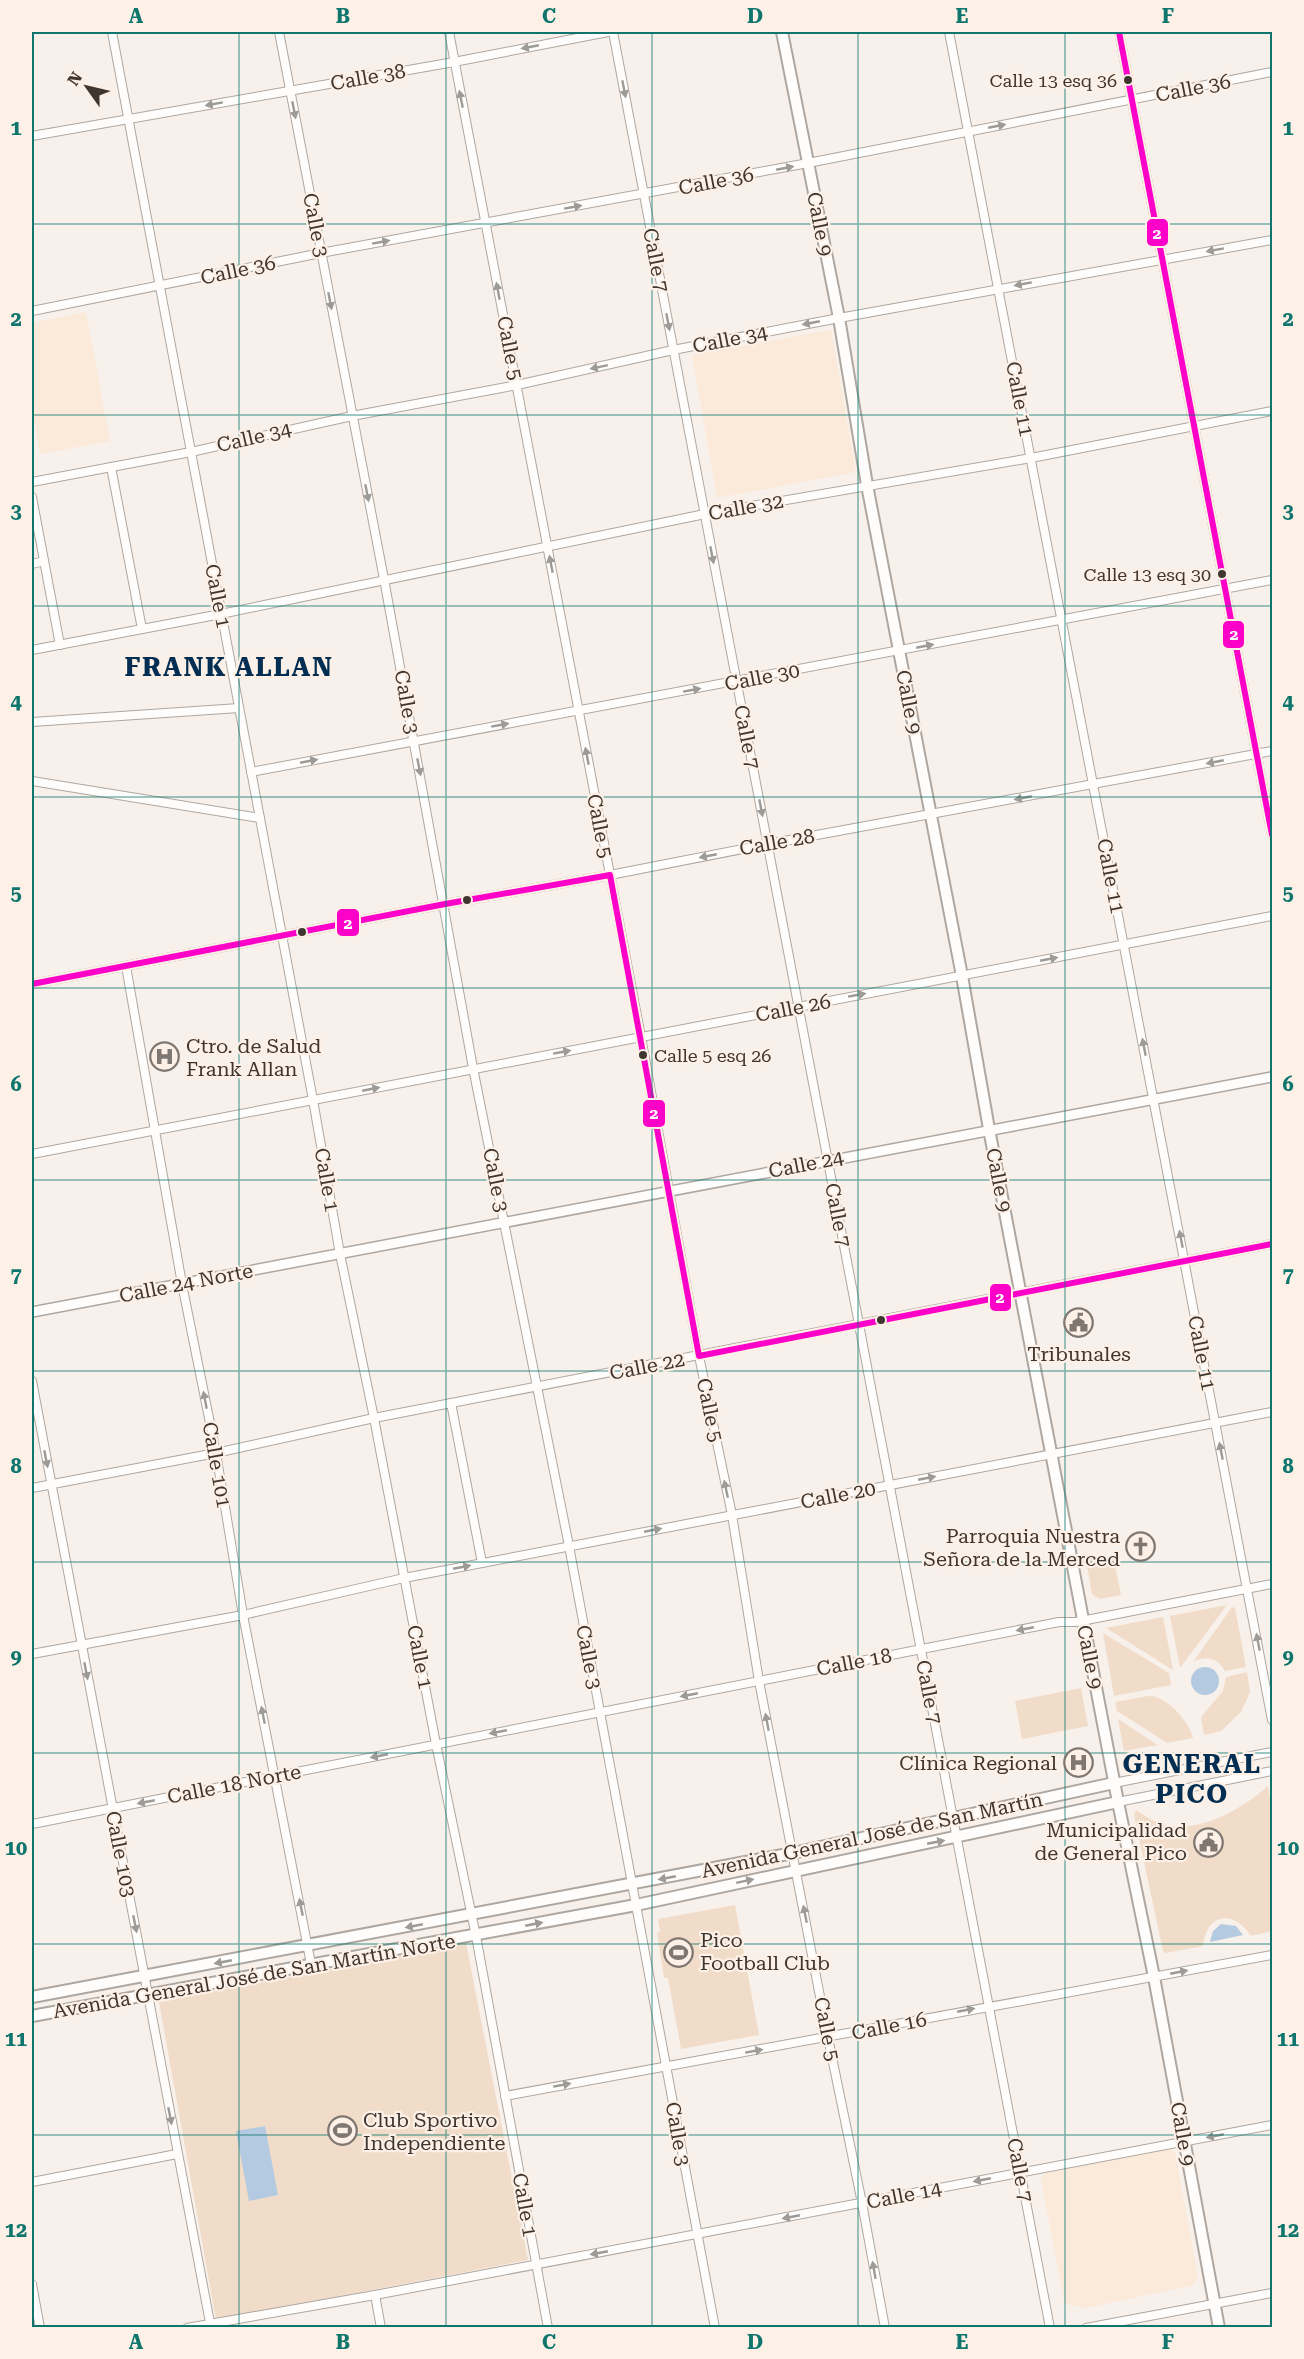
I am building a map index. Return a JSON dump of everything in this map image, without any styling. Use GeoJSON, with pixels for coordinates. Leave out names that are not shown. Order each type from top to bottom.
{"type":"FeatureCollection","features":[{"type":"Feature","properties":{"kind":"main road","name":"Calle 9"},"geometry":{"type":"LineString","coordinates":[[782,32],[839,318],[867,485],[1114,1783],[1154,1977],[1219,2328]]}},
{"type":"Feature","properties":{"kind":"main road","name":"Avenida General José de San Martín"},"geometry":{"type":"LineString","coordinates":[[472,1916],[793,1853],[1114,1783]]}},
{"type":"Feature","properties":{"kind":"main road","name":"Avenida General José de San Martín"},"geometry":{"type":"LineString","coordinates":[[476,1936],[636,1905],[1118,1802]]}},
{"type":"Feature","properties":{"kind":"main road","name":"Avenida General José de San Martín Norte"},"geometry":{"type":"LineString","coordinates":[[32,1997],[472,1916]]}},
{"type":"Feature","properties":{"kind":"main road","name":"Avenida General José de San Martín Norte"},"geometry":{"type":"LineString","coordinates":[[32,2016],[476,1936]]}},
{"type":"Feature","properties":{"kind":"street","name":"Calle 1"},"geometry":{"type":"LineString","coordinates":[[112,32],[340,1254],[476,1936],[548,2328]]}},
{"type":"Feature","properties":{"kind":"street","name":"Calle 3"},"geometry":{"type":"LineString","coordinates":[[279,32],[445,904],[473,1068],[569,1546],[715,2328]]}},
{"type":"Feature","properties":{"kind":"street","name":"Calle 5"},"geometry":{"type":"LineString","coordinates":[[449,32],[641,1037],[699,1356],[732,1515],[759,1681],[885,2328]]}},
{"type":"Feature","properties":{"kind":"street","name":"Calle 38"},"geometry":{"type":"LineString","coordinates":[[32,136],[454,62],[608,32]]}},
{"type":"Feature","properties":{"kind":"street","name":"Calle 7"},"geometry":{"type":"LineString","coordinates":[[613,32],[1050,2328]]}},
{"type":"Feature","properties":{"kind":"street","name":"Calle 11"},"geometry":{"type":"LineString","coordinates":[[949,32],[1272,1720]]}},
{"type":"Feature","properties":{"kind":"street"},"geometry":{"type":"LineString","coordinates":[[1119,32],[1272,835]]}},
{"type":"Feature","properties":{"kind":"street","name":"Calle 36"},"geometry":{"type":"LineString","coordinates":[[32,310],[159,287],[321,253],[808,163],[1272,72]]}},
{"type":"Feature","properties":{"kind":"street","name":"Calle 34"},"geometry":{"type":"LineString","coordinates":[[32,482],[190,452],[352,416],[517,385],[674,350],[1272,240]]}},
{"type":"Feature","properties":{"kind":"street","name":"Calle 32"},"geometry":{"type":"LineString","coordinates":[[32,650],[221,614],[705,514],[1031,458],[1272,411]]}},
{"type":"Feature","properties":{"kind":"street"},"geometry":{"type":"LineString","coordinates":[[111,467],[142,629]]}},
{"type":"Feature","properties":{"kind":"street"},"geometry":{"type":"LineString","coordinates":[[32,497],[60,645]]}},
{"type":"Feature","properties":{"kind":"street"},"geometry":{"type":"LineString","coordinates":[[32,564],[44,561]]}},
{"type":"Feature","properties":{"kind":"street","name":"Calle 30"},"geometry":{"type":"LineString","coordinates":[[251,772],[1272,580]]}},
{"type":"Feature","properties":{"kind":"street"},"geometry":{"type":"LineString","coordinates":[[32,722],[239,708]]}},
{"type":"Feature","properties":{"kind":"street","name":"Calle 28"},"geometry":{"type":"LineString","coordinates":[[32,984],[445,904],[1272,751]]}},
{"type":"Feature","properties":{"kind":"street"},"geometry":{"type":"LineString","coordinates":[[32,781],[260,818]]}},
{"type":"Feature","properties":{"kind":"street","name":"Calle 26"},"geometry":{"type":"LineString","coordinates":[[32,1154],[1272,916]]}},
{"type":"Feature","properties":{"kind":"street","name":"Calle 101"},"geometry":{"type":"LineString","coordinates":[[126,966],[182,1284],[216,1452],[243,1615],[311,1964]]}},
{"type":"Feature","properties":{"kind":"street","name":"Calle 24"},"geometry":{"type":"LineString","coordinates":[[340,1254],[1272,1077]]}},
{"type":"Feature","properties":{"kind":"street","name":"Calle 22"},"geometry":{"type":"LineString","coordinates":[[32,1488],[374,1418],[1272,1244]]}},
{"type":"Feature","properties":{"kind":"street","name":"Calle 24 Norte"},"geometry":{"type":"LineString","coordinates":[[32,1312],[340,1254]]}},
{"type":"Feature","properties":{"kind":"street","name":"Calle 103"},"geometry":{"type":"LineString","coordinates":[[32,1381],[210,2325]]}},
{"type":"Feature","properties":{"kind":"street"},"geometry":{"type":"LineString","coordinates":[[451,1403],[482,1563]]}},
{"type":"Feature","properties":{"kind":"street","name":"Calle 20"},"geometry":{"type":"LineString","coordinates":[[32,1654],[243,1615],[404,1578],[1272,1412]]}},
{"type":"Feature","properties":{"kind":"street","name":"Calle 18"},"geometry":{"type":"LineString","coordinates":[[436,1744],[1059,1622],[1083,1621],[1272,1584]]}},
{"type":"Feature","properties":{"kind":"street","name":"Calle 18 Norte"},"geometry":{"type":"LineString","coordinates":[[32,1824],[436,1744]]}},
{"type":"Feature","properties":{"kind":"street","name":"Avenida General José de San Martín"},"geometry":{"type":"LineString","coordinates":[[1114,1783],[1272,1752]]}},
{"type":"Feature","properties":{"kind":"street","name":"Avenida General José de San Martín"},"geometry":{"type":"LineString","coordinates":[[1118,1802],[1272,1771]]}},
{"type":"Feature","properties":{"kind":"street","name":"Calle 16"},"geometry":{"type":"LineString","coordinates":[[505,2096],[828,2038],[989,2005],[1272,1955]]}},
{"type":"Feature","properties":{"kind":"street","name":"Calle 14"},"geometry":{"type":"LineString","coordinates":[[187,2328],[536,2265],[1272,2125]]}},
{"type":"Feature","properties":{"kind":"street"},"geometry":{"type":"LineString","coordinates":[[32,2182],[177,2154]]}},
{"type":"Feature","properties":{"kind":"street"},"geometry":{"type":"LineString","coordinates":[[32,2284],[40,2328]]}},
{"type":"Feature","properties":{"kind":"street"},"geometry":{"type":"LineString","coordinates":[[1086,2328],[1272,2293]]}},
{"type":"Feature","properties":{"kind":"street"},"geometry":{"type":"LineString","coordinates":[[375,2295],[381,2328]]}},
{"type":"Feature","properties":{"kind":"shaded area"},"geometry":{"type":"Polygon","coordinates":[[[86,312],[110,441],[40,454],[32,411],[32,323],[86,312]]]}},
{"type":"Feature","properties":{"kind":"shaded area"},"geometry":{"type":"Polygon","coordinates":[[[831,330],[856,472],[717,498],[692,355],[831,330]]]}},
{"type":"Feature","properties":{"kind":"shaded area"},"geometry":{"type":"Polygon","coordinates":[[[1113,1555],[1121,1595],[1100,1599],[1092,1594],[1086,1560],[1113,1555]]]}},
{"type":"Feature","properties":{"kind":"shaded area"},"geometry":{"type":"Polygon","coordinates":[[[1227,1605],[1180,1668],[1170,1616],[1227,1605]]]}},
{"type":"Feature","properties":{"kind":"shaded area"},"geometry":{"type":"Polygon","coordinates":[[[1232,1607],[1235,1608],[1246,1667],[1225,1671],[1219,1663],[1211,1659],[1193,1662],[1232,1607]]]}},
{"type":"Feature","properties":{"kind":"shaded area"},"geometry":{"type":"Polygon","coordinates":[[[1163,1617],[1173,1670],[1106,1628],[1163,1617]]]}},
{"type":"Feature","properties":{"kind":"shaded area"},"geometry":{"type":"Polygon","coordinates":[[[1103,1633],[1169,1673],[1171,1685],[1114,1696],[1103,1633]]]}},
{"type":"Feature","properties":{"kind":"shaded area"},"geometry":{"type":"Polygon","coordinates":[[[1247,1672],[1250,1692],[1241,1712],[1221,1731],[1204,1735],[1201,1717],[1223,1691],[1226,1677],[1247,1672]]]}},
{"type":"Feature","properties":{"kind":"shaded area"},"geometry":{"type":"Polygon","coordinates":[[[1081,1688],[1088,1726],[1022,1739],[1015,1701],[1081,1688]]]}},
{"type":"Feature","properties":{"kind":"shaded area"},"geometry":{"type":"Polygon","coordinates":[[[1148,1696],[1162,1700],[1176,1710],[1187,1724],[1193,1738],[1167,1743],[1117,1711],[1115,1702],[1148,1696]]]}},
{"type":"Feature","properties":{"kind":"shaded area"},"geometry":{"type":"Polygon","coordinates":[[[1118,1719],[1158,1745],[1124,1751],[1118,1719]]]}},
{"type":"Feature","properties":{"kind":"shaded area"},"geometry":{"type":"Polygon","coordinates":[[[1268,1786],[1272,1812],[1272,1931],[1251,1936],[1237,1922],[1222,1919],[1215,1921],[1209,1927],[1203,1946],[1166,1953],[1163,1951],[1134,1815],[1136,1810],[1161,1824],[1179,1827],[1193,1826],[1233,1811],[1268,1786]]]}},
{"type":"Feature","properties":{"kind":"shaded area"},"geometry":{"type":"Polygon","coordinates":[[[735,1905],[759,2035],[681,2049],[668,1978],[664,1978],[657,1933],[660,1932],[658,1919],[735,1905]]]}},
{"type":"Feature","properties":{"kind":"shaded area","name":"Club Sportivo Independiente"},"geometry":{"type":"Polygon","coordinates":[[[466,1943],[528,2260],[216,2320],[159,2002],[466,1943]]]}},
{"type":"Feature","properties":{"kind":"shaded area"},"geometry":{"type":"Polygon","coordinates":[[[1171,2148],[1175,2153],[1198,2277],[1191,2286],[1085,2308],[1065,2304],[1041,2180],[1046,2173],[1171,2148]]]}},
{"type":"Feature","properties":{"kind":"water"},"geometry":{"type":"Polygon","coordinates":[[[1205,1667],[1215,1671],[1219,1681],[1215,1691],[1205,1695],[1195,1691],[1191,1681],[1195,1671],[1205,1667]]]}},
{"type":"Feature","properties":{"kind":"water"},"geometry":{"type":"Polygon","coordinates":[[[1221,1924],[1236,1926],[1243,1935],[1210,1942],[1213,1931],[1221,1924]]]}},
{"type":"Feature","properties":{"kind":"water"},"geometry":{"type":"Polygon","coordinates":[[[265,2126],[278,2195],[249,2201],[236,2131],[265,2126]]]}},
{"type":"Feature","properties":{"kind":"transit line","name":"2"},"geometry":{"type":"LineString","coordinates":[[1119,32],[1272,835]]}},
{"type":"Feature","properties":{"kind":"transit line","name":"2"},"geometry":{"type":"LineString","coordinates":[[32,984],[445,904],[610,875],[699,1356],[1272,1244]]}},
{"type":"Feature","properties":{"kind":"place","name":"Calle 13 esq 36"},"geometry":{"type":"Point","coordinates":[1128,80]}},
{"type":"Feature","properties":{"kind":"place","name":"Calle 13 esq 30"},"geometry":{"type":"Point","coordinates":[1222,574]}},
{"type":"Feature","properties":{"kind":"place","name":"Calle 5 esq 26"},"geometry":{"type":"Point","coordinates":[643,1055]}},
{"type":"Feature","properties":{"kind":"place","name":"Ctro. de Salud Frank Allan"},"geometry":{"type":"Point","coordinates":[165,1057]}},
{"type":"Feature","properties":{"kind":"place","name":"Tribunales"},"geometry":{"type":"Point","coordinates":[1079,1323]}},
{"type":"Feature","properties":{"kind":"place","name":"Parroquia Nuestra Señora de la Merced"},"geometry":{"type":"Point","coordinates":[1141,1547]}},
{"type":"Feature","properties":{"kind":"place","name":"Clínica Regional"},"geometry":{"type":"Point","coordinates":[1078,1763]}},
{"type":"Feature","properties":{"kind":"place","name":"Municipalidad de General Pico"},"geometry":{"type":"Point","coordinates":[1208,1842]}},
{"type":"Feature","properties":{"kind":"place","name":"Pico Football Club"},"geometry":{"type":"Point","coordinates":[679,1952]}},
{"type":"Feature","properties":{"kind":"place","name":"Club Sportivo Independiente"},"geometry":{"type":"Point","coordinates":[342,2131]}},
{"type":"Feature","properties":{"kind":"district","name":"FRANK ALLAN"},"geometry":{"type":"Point","coordinates":[229,667]}},
{"type":"Feature","properties":{"kind":"district","name":"GENERAL PICO"},"geometry":{"type":"Point","coordinates":[1192,1779]}}]}
